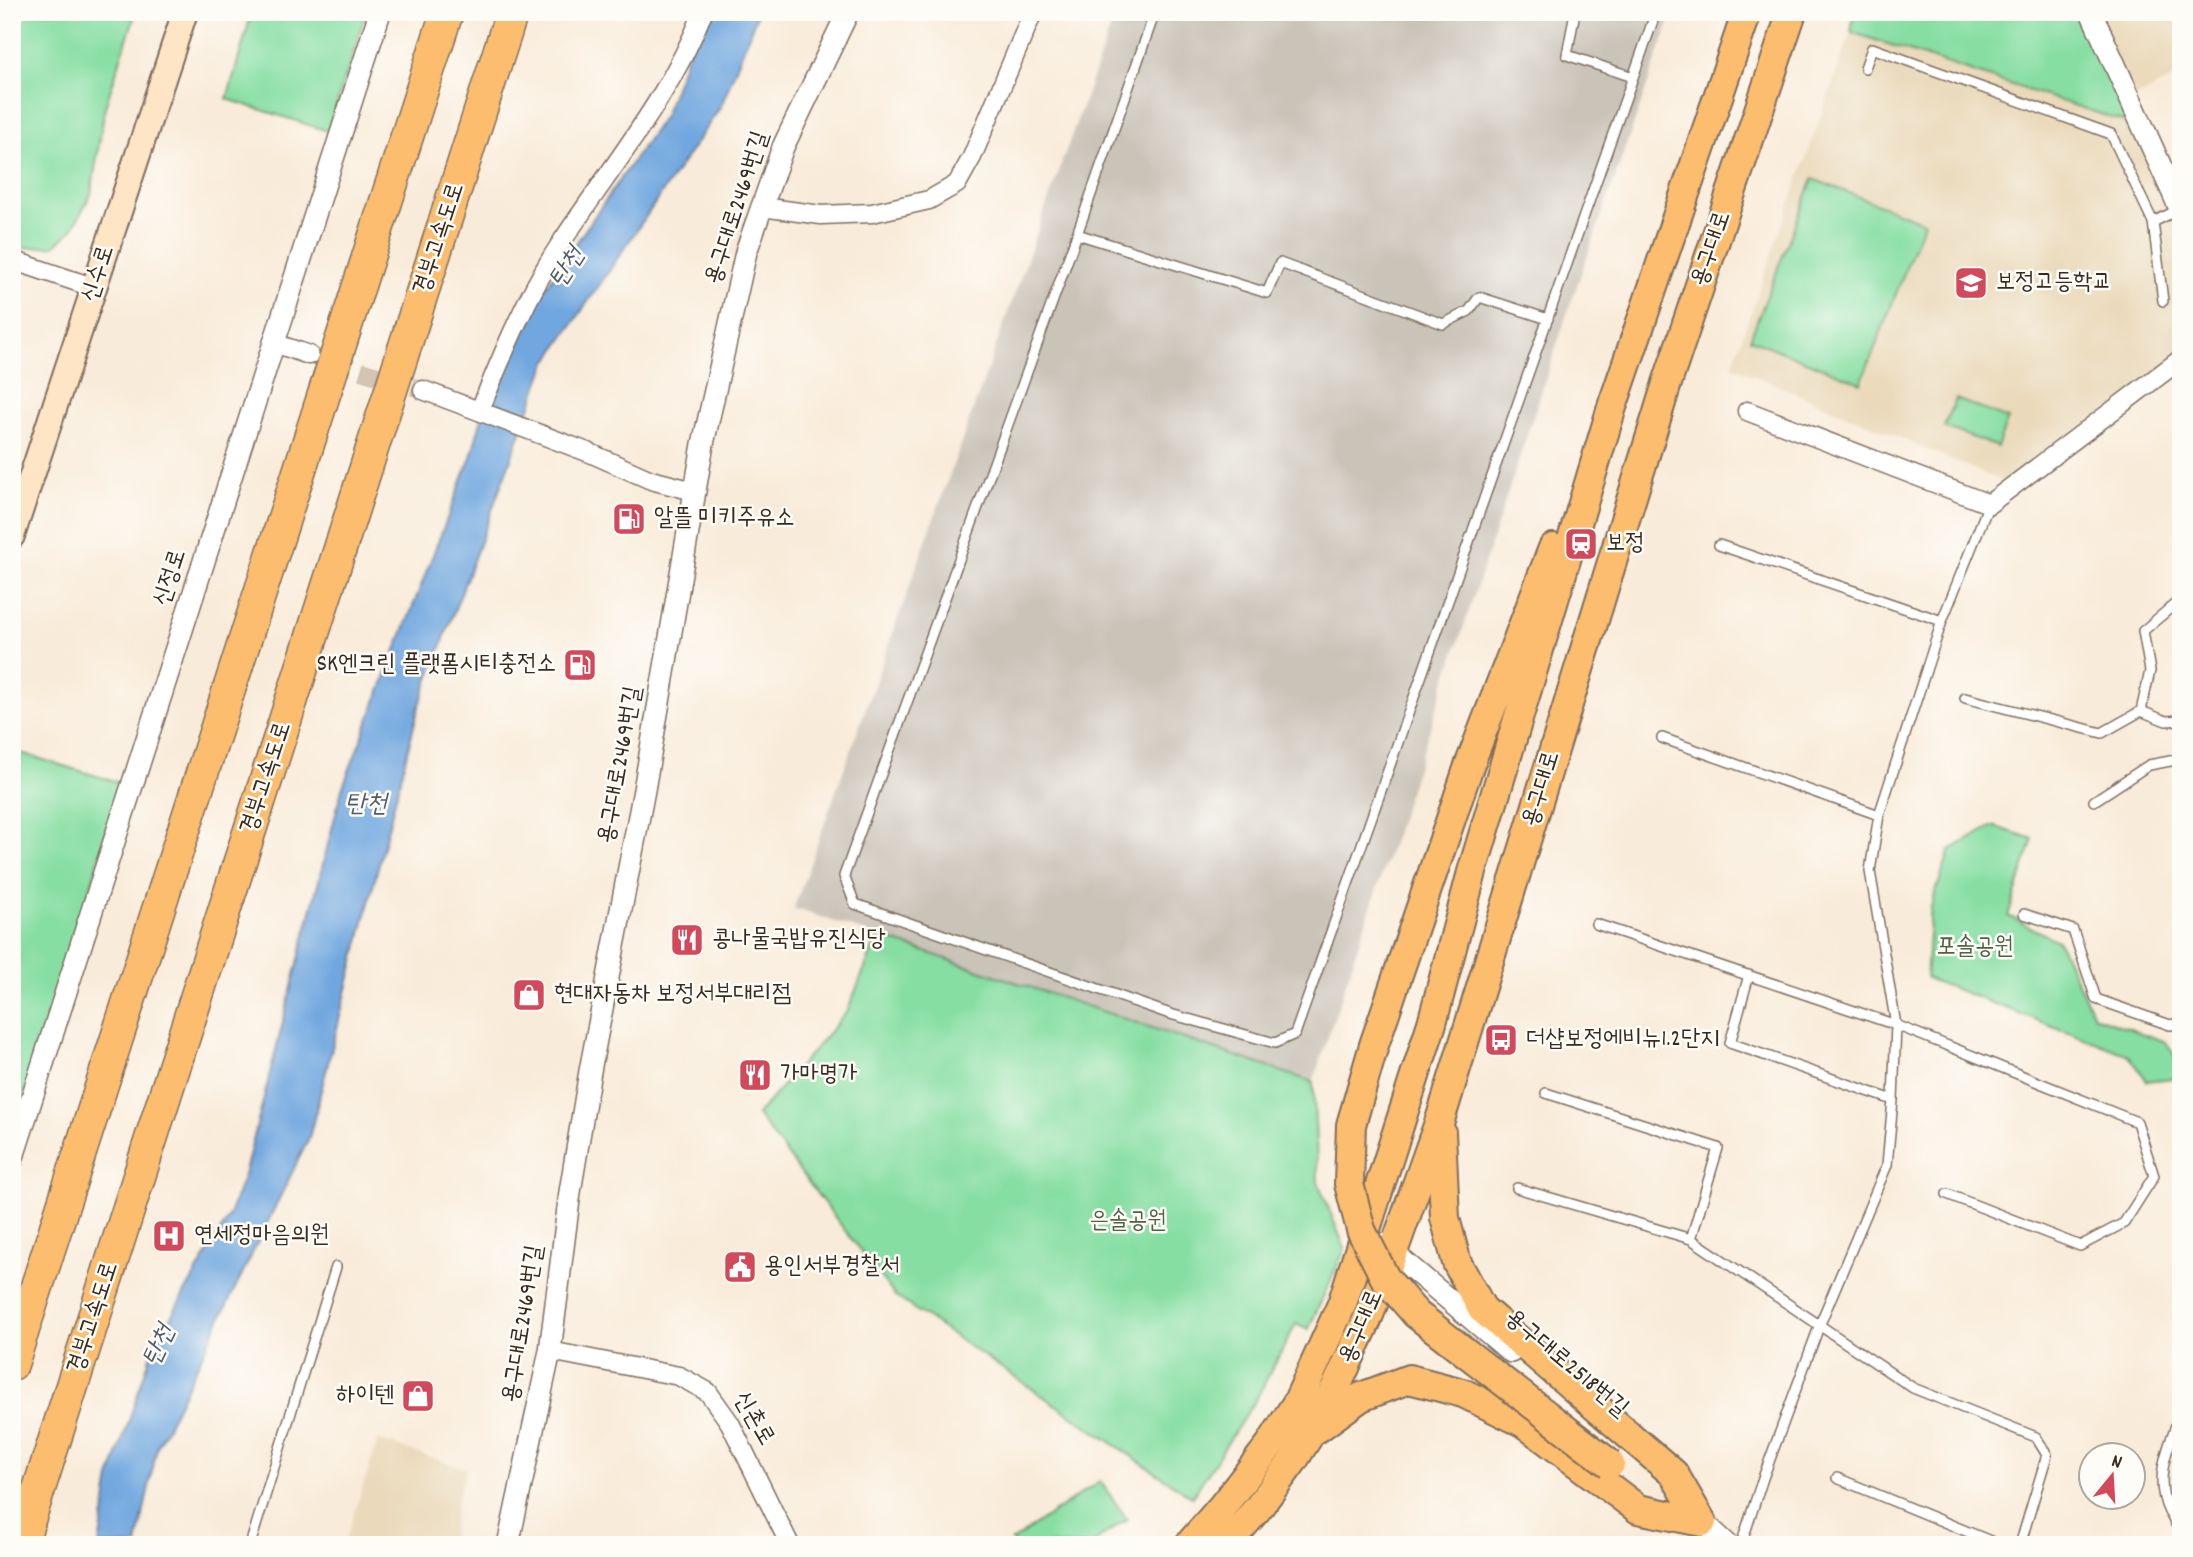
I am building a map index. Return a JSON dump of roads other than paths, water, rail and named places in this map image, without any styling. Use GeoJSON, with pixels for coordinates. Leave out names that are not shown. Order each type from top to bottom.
{"type":"FeatureCollection","features":[{"type":"Feature","properties":{"kind":"highway"},"geometry":{"type":"LineString","coordinates":[[12,1364],[447,12]]}},
{"type":"Feature","properties":{"kind":"highway","name":"경부고속도로"},"geometry":{"type":"LineString","coordinates":[[21,1545],[512,12]]}},
{"type":"Feature","properties":{"kind":"main road","name":"신수로"},"geometry":{"type":"LineString","coordinates":[[12,536],[185,12]]}},
{"type":"Feature","properties":{"kind":"main road","name":"용구대로"},"geometry":{"type":"LineString","coordinates":[[1189,1545],[1221,1508],[1277,1434],[1298,1401],[1342,1304],[1432,1023],[1472,872],[1612,407],[1747,12]]}},
{"type":"Feature","properties":{"kind":"main road","name":"용구대로"},"geometry":{"type":"LineString","coordinates":[[1229,1541],[1293,1461],[1337,1385],[1367,1320],[1424,1167],[1668,380],[1792,12]]}},
{"type":"Feature","properties":{"kind":"main road"},"geometry":{"type":"LineString","coordinates":[[1612,407],[1534,594],[1469,766],[1374,1045],[1351,1125],[1349,1184],[1360,1230],[1385,1278],[1416,1314],[1655,1500],[1702,1522]]}},
{"type":"Feature","properties":{"kind":"main road"},"geometry":{"type":"LineString","coordinates":[[1424,1167],[1417,1169],[1412,1164],[1441,1065],[1432,1023]]}},
{"type":"Feature","properties":{"kind":"main road"},"geometry":{"type":"LineString","coordinates":[[1441,1117],[1445,1218],[1457,1264],[1482,1309],[1674,1474],[1702,1522]]}},
{"type":"Feature","properties":{"kind":"main road"},"geometry":{"type":"LineString","coordinates":[[1293,1461],[1298,1438],[1344,1350],[1341,1338],[1335,1337],[1325,1343]]}},
{"type":"Feature","properties":{"kind":"main road"},"geometry":{"type":"LineString","coordinates":[[1310,1434],[1361,1397],[1409,1378],[1463,1393],[1524,1423],[1638,1509],[1702,1522]]}},
{"type":"Feature","properties":{"kind":"street","name":"신정로"},"geometry":{"type":"LineString","coordinates":[[12,1160],[380,12]]}},
{"type":"Feature","properties":{"kind":"street"},"geometry":{"type":"LineString","coordinates":[[486,412],[528,298],[561,243],[680,64],[704,12]]}},
{"type":"Feature","properties":{"kind":"street","name":"용구대로2469번길"},"geometry":{"type":"LineString","coordinates":[[508,1545],[550,1351],[570,1192],[590,1071],[642,804],[705,432],[746,252],[783,147],[848,12]]}},
{"type":"Feature","properties":{"kind":"street"},"geometry":{"type":"LineString","coordinates":[[762,207],[821,215],[872,212],[929,200],[957,184],[972,157],[1033,12]]}},
{"type":"Feature","properties":{"kind":"street"},"geometry":{"type":"LineString","coordinates":[[2091,12],[2180,210]]}},
{"type":"Feature","properties":{"kind":"street"},"geometry":{"type":"LineString","coordinates":[[12,260],[95,288]]}},
{"type":"Feature","properties":{"kind":"street"},"geometry":{"type":"LineString","coordinates":[[274,343],[309,355]]}},
{"type":"Feature","properties":{"kind":"street"},"geometry":{"type":"LineString","coordinates":[[1747,411],[1989,504],[2181,359]]}},
{"type":"Feature","properties":{"kind":"street"},"geometry":{"type":"LineString","coordinates":[[423,390],[590,453],[651,480],[694,491]]}},
{"type":"Feature","properties":{"kind":"street","name":"용구대로2518번길"},"geometry":{"type":"LineString","coordinates":[[1365,1229],[1657,1475],[1728,1545]]}},
{"type":"Feature","properties":{"kind":"street","name":"신촌로"},"geometry":{"type":"LineString","coordinates":[[550,1351],[679,1377],[708,1392],[730,1423],[790,1545]]}},
{"type":"Feature","properties":{"kind":"lane"},"geometry":{"type":"LineString","coordinates":[[1155,12],[844,876],[855,904],[1170,1014],[1275,1043],[1295,1034],[1656,12]]}},
{"type":"Feature","properties":{"kind":"lane"},"geometry":{"type":"LineString","coordinates":[[1575,12],[1567,55],[1633,77]]}},
{"type":"Feature","properties":{"kind":"lane"},"geometry":{"type":"LineString","coordinates":[[1865,68],[1872,48],[2112,134],[2153,222],[2163,301]]}},
{"type":"Feature","properties":{"kind":"lane"},"geometry":{"type":"LineString","coordinates":[[2153,222],[2180,210]]}},
{"type":"Feature","properties":{"kind":"lane"},"geometry":{"type":"LineString","coordinates":[[1077,234],[1268,293],[1280,263],[1443,324],[1469,311],[1479,298],[1548,319]]}},
{"type":"Feature","properties":{"kind":"lane"},"geometry":{"type":"LineString","coordinates":[[1741,1545],[1820,1324],[1887,1165],[1896,1025],[1870,871],[1879,815],[1942,621],[1989,504]]}},
{"type":"Feature","properties":{"kind":"lane"},"geometry":{"type":"LineString","coordinates":[[1719,545],[1942,621]]}},
{"type":"Feature","properties":{"kind":"lane"},"geometry":{"type":"LineString","coordinates":[[1965,698],[2102,733],[2141,711],[2150,671],[2143,631],[2181,599]]}},
{"type":"Feature","properties":{"kind":"lane"},"geometry":{"type":"LineString","coordinates":[[2141,711],[2166,721],[2181,720]]}},
{"type":"Feature","properties":{"kind":"lane"},"geometry":{"type":"LineString","coordinates":[[1662,738],[1879,815]]}},
{"type":"Feature","properties":{"kind":"lane"},"geometry":{"type":"LineString","coordinates":[[2094,802],[2149,765],[2181,759]]}},
{"type":"Feature","properties":{"kind":"lane"},"geometry":{"type":"LineString","coordinates":[[2024,914],[2073,929],[2096,999],[2170,1025],[2181,1023]]}},
{"type":"Feature","properties":{"kind":"lane"},"geometry":{"type":"LineString","coordinates":[[1596,924],[1896,1025],[2137,1122],[2154,1176],[2124,1223],[2080,1246],[1947,1194]]}},
{"type":"Feature","properties":{"kind":"lane"},"geometry":{"type":"LineString","coordinates":[[1749,975],[1730,1043],[1893,1100]]}},
{"type":"Feature","properties":{"kind":"lane"},"geometry":{"type":"LineString","coordinates":[[1546,1093],[1718,1148],[1691,1239]]}},
{"type":"Feature","properties":{"kind":"lane"},"geometry":{"type":"LineString","coordinates":[[1517,1188],[1691,1239],[1913,1388],[2036,1437],[2047,1455],[2020,1545]]}},
{"type":"Feature","properties":{"kind":"lane"},"geometry":{"type":"LineString","coordinates":[[250,1545],[336,1267]]}},
{"type":"Feature","properties":{"kind":"lane"},"geometry":{"type":"LineString","coordinates":[[2181,1410],[2161,1472],[2164,1501],[2181,1530]]}},
{"type":"Feature","properties":{"kind":"lane"},"geometry":{"type":"LineString","coordinates":[[1837,1478],[2000,1545]]}},
{"type":"Feature","properties":{"kind":"water","name":"탄천"},"geometry":{"type":"Polygon","coordinates":[[[703,12],[758,12],[721,106],[547,362],[419,706],[309,1138],[157,1447],[137,1545],[99,1545],[110,1478],[153,1348],[228,1218],[245,1172],[342,789],[471,457],[500,353],[664,116],[703,12]]]}},
{"type":"Feature","properties":{"kind":"tunnel"},"geometry":{"type":"LineString","coordinates":[[309,355],[423,390]]}},
{"type":"Feature","properties":{"kind":"place","name":"보정고등학교"},"geometry":{"type":"Point","coordinates":[1971,283]}},
{"type":"Feature","properties":{"kind":"place","name":"알뜰 미키주유소"},"geometry":{"type":"Point","coordinates":[629,519]}},
{"type":"Feature","properties":{"kind":"place","name":"보정"},"geometry":{"type":"Point","coordinates":[1581,544]}},
{"type":"Feature","properties":{"kind":"place","name":"SK엔크린 플랫폼시티충전소"},"geometry":{"type":"Point","coordinates":[580,665]}},
{"type":"Feature","properties":{"kind":"place","name":"콩나물국밥유진식당"},"geometry":{"type":"Point","coordinates":[687,940]}},
{"type":"Feature","properties":{"kind":"place","name":"현대자동차 보정서부대리점"},"geometry":{"type":"Point","coordinates":[529,995]}},
{"type":"Feature","properties":{"kind":"place","name":"더샵보정에비뉴1.2단지"},"geometry":{"type":"Point","coordinates":[1501,1040]}},
{"type":"Feature","properties":{"kind":"place","name":"가마명가"},"geometry":{"type":"Point","coordinates":[755,1075]}},
{"type":"Feature","properties":{"kind":"place","name":"연세정마음의원"},"geometry":{"type":"Point","coordinates":[169,1236]}},
{"type":"Feature","properties":{"kind":"place","name":"용인서부경찰서"},"geometry":{"type":"Point","coordinates":[740,1267]}},
{"type":"Feature","properties":{"kind":"place","name":"하이텐"},"geometry":{"type":"Point","coordinates":[418,1396]}},
{"type":"Feature","properties":{"kind":"park label","name":"포솔공원"},"geometry":{"type":"Point","coordinates":[1975,948]}},
{"type":"Feature","properties":{"kind":"park label","name":"은솔공원"},"geometry":{"type":"Point","coordinates":[1128,1222]}}]}
